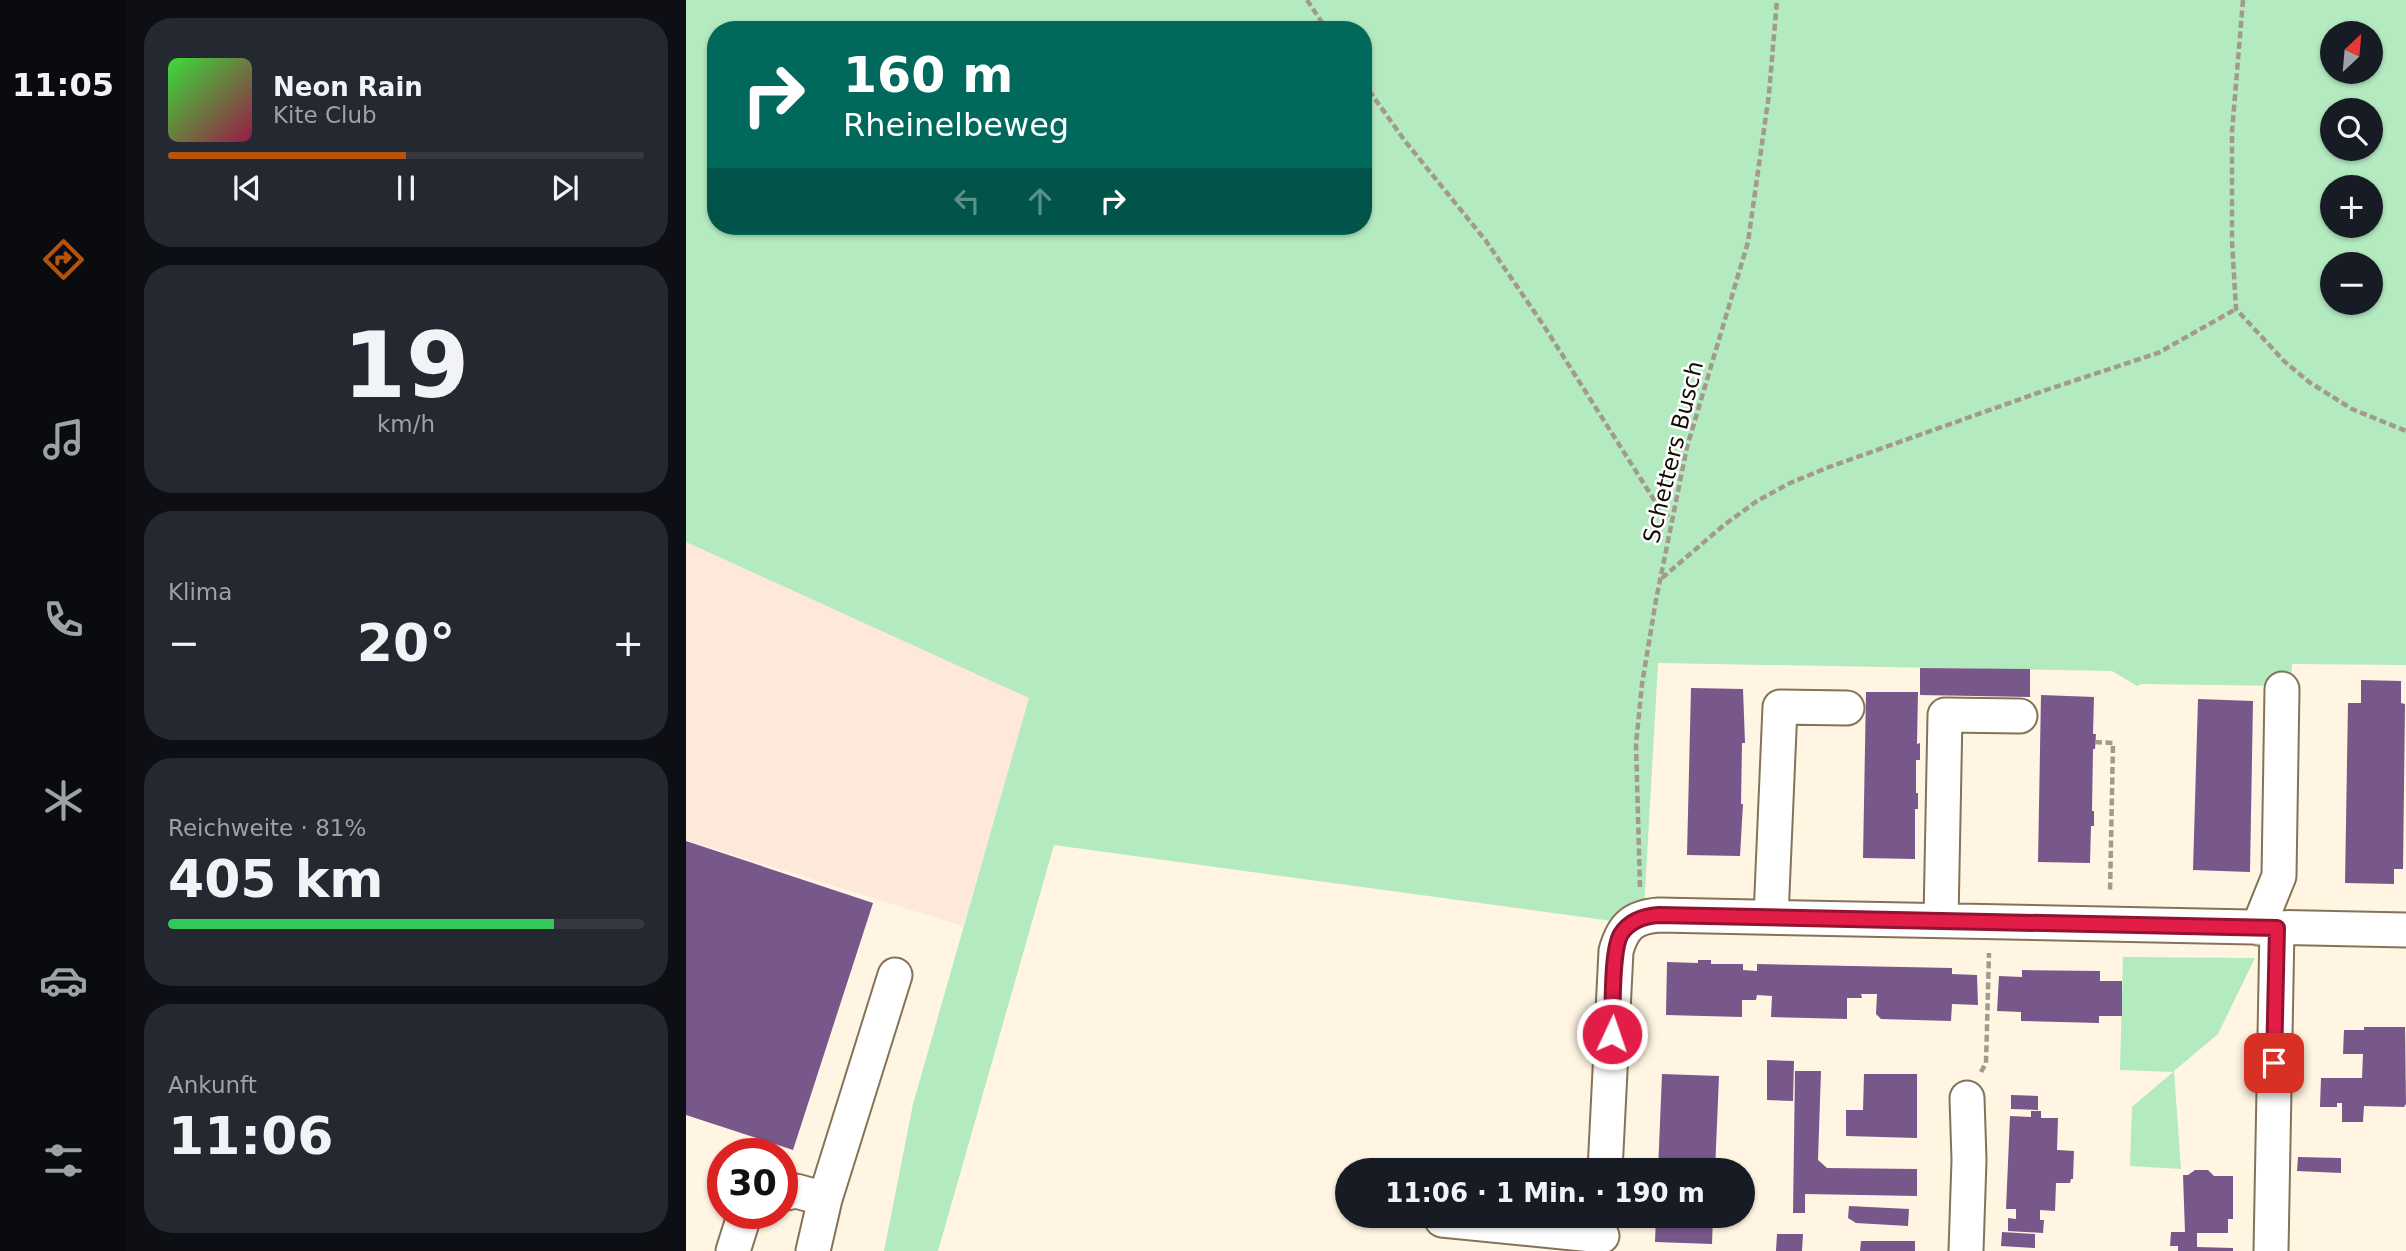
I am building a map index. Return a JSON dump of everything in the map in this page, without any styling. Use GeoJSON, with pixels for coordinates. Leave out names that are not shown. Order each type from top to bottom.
{"type":"FeatureCollection","features":[{"type":"Feature","properties":{"kind":"street"},"geometry":{"type":"LineString","coordinates":[[2271,1251],[2268,928],[2278,876],[2282,689]]}},
{"type":"Feature","properties":{"kind":"street"},"geometry":{"type":"LineString","coordinates":[[1771,917],[1780,707],[1847,708]]}},
{"type":"Feature","properties":{"kind":"street"},"geometry":{"type":"LineString","coordinates":[[1941,920],[1945,715],[2020,716]]}},
{"type":"Feature","properties":{"kind":"street"},"geometry":{"type":"LineString","coordinates":[[1606,1158],[1616,951],[1620,935],[1642,916],[2406,929]]}},
{"type":"Feature","properties":{"kind":"street"},"geometry":{"type":"LineString","coordinates":[[813,1251],[825,1199],[895,975]]}},
{"type":"Feature","properties":{"kind":"street"},"geometry":{"type":"LineString","coordinates":[[1966,1251],[1969,1160],[1967,1098]]}},
{"type":"Feature","properties":{"kind":"street"},"geometry":{"type":"LineString","coordinates":[[798,1192],[825,1199]]}},
{"type":"Feature","properties":{"kind":"street"},"geometry":{"type":"LineString","coordinates":[[1534,1228],[1602,1234]]}},
{"type":"Feature","properties":{"kind":"street"},"geometry":{"type":"LineString","coordinates":[[733,1251],[740,1229]]}},
{"type":"Feature","properties":{"kind":"path"},"geometry":{"type":"LineString","coordinates":[[1307,0],[1321,21]]}},
{"type":"Feature","properties":{"kind":"path","name":"Schetters Busch"},"geometry":{"type":"LineString","coordinates":[[1642,916],[1636,744],[1642,684],[1671,520],[1697,410],[1748,242],[1769,94],[1777,0]]}},
{"type":"Feature","properties":{"kind":"path"},"geometry":{"type":"LineString","coordinates":[[2243,0],[2232,132],[2232,241],[2236,309],[2284,361],[2309,382],[2353,409],[2406,431]]}},
{"type":"Feature","properties":{"kind":"path"},"geometry":{"type":"LineString","coordinates":[[1372,95],[1405,141],[1486,241],[1658,506],[1671,520]]}},
{"type":"Feature","properties":{"kind":"path"},"geometry":{"type":"LineString","coordinates":[[1661,578],[1724,525],[1757,501],[1790,483],[2049,388],[2158,353],[2236,309]]}},
{"type":"Feature","properties":{"kind":"path"},"geometry":{"type":"LineString","coordinates":[[2095,742],[2113,743],[2109,925]]}},
{"type":"Feature","properties":{"kind":"path"},"geometry":{"type":"LineString","coordinates":[[1967,1098],[1986,1063],[1989,922]]}},
{"type":"Feature","properties":{"kind":"shaded area"},"geometry":{"type":"Polygon","coordinates":[[[686,542],[1030,697],[963,926],[686,840],[686,542]]]}},
{"type":"Feature","properties":{"kind":"green space"},"geometry":{"type":"Polygon","coordinates":[[[686,0],[2406,0],[2406,665],[2292,664],[2291,686],[2137,686],[2112,671],[1658,663],[1644,910],[1627,923],[1054,845],[938,1251],[884,1251],[913,1104],[1029,698],[686,542],[686,0]]]}},
{"type":"Feature","properties":{"kind":"green space"},"geometry":{"type":"Polygon","coordinates":[[[2123,957],[2255,958],[2218,1034],[2174,1071],[2181,1169],[2130,1166],[2132,1107],[2173,1072],[2120,1070],[2123,957]]]}},
{"type":"Feature","properties":{"kind":"building"},"geometry":{"type":"Polygon","coordinates":[[[1920,668],[2030,669],[2030,697],[1920,695],[1920,668]]]}},
{"type":"Feature","properties":{"kind":"building"},"geometry":{"type":"Polygon","coordinates":[[[2361,680],[2401,681],[2401,703],[2405,704],[2403,869],[2394,869],[2394,884],[2345,883],[2348,703],[2361,703],[2361,680]]]}},
{"type":"Feature","properties":{"kind":"building"},"geometry":{"type":"Polygon","coordinates":[[[1691,688],[1743,689],[1745,743],[1742,743],[1740,856],[1687,855],[1691,688]]]}},
{"type":"Feature","properties":{"kind":"building"},"geometry":{"type":"Polygon","coordinates":[[[1866,692],[1918,692],[1917,744],[1920,743],[1920,760],[1916,760],[1918,809],[1915,809],[1915,859],[1863,858],[1866,692]]]}},
{"type":"Feature","properties":{"kind":"building"},"geometry":{"type":"Polygon","coordinates":[[[2041,695],[2094,697],[2094,826],[2091,826],[2090,863],[2038,862],[2041,695]]]}},
{"type":"Feature","properties":{"kind":"building"},"geometry":{"type":"Polygon","coordinates":[[[2198,699],[2253,701],[2250,872],[2193,870],[2198,699]]]}},
{"type":"Feature","properties":{"kind":"building"},"geometry":{"type":"Polygon","coordinates":[[[686,841],[873,903],[797,1138],[756,1138],[686,1115],[686,841]]]}},
{"type":"Feature","properties":{"kind":"building"},"geometry":{"type":"Polygon","coordinates":[[[1698,960],[1711,960],[1711,964],[1743,964],[1743,970],[1757,971],[1757,964],[1952,968],[1952,974],[1977,975],[1978,1005],[1952,1004],[1951,1021],[1881,1019],[1876,1014],[1877,994],[1861,994],[1862,998],[1847,998],[1847,1019],[1771,1017],[1772,996],[1757,995],[1756,1000],[1742,1000],[1742,1017],[1666,1015],[1667,962],[1698,963],[1698,960]]]}},
{"type":"Feature","properties":{"kind":"building"},"geometry":{"type":"Polygon","coordinates":[[[2022,970],[2100,971],[2100,981],[2122,981],[2122,1016],[2099,1016],[2099,1023],[2021,1021],[2021,1012],[1997,1011],[1999,976],[2022,977],[2022,970]]]}},
{"type":"Feature","properties":{"kind":"building"},"geometry":{"type":"Polygon","coordinates":[[[2364,1027],[2405,1027],[2406,1104],[2404,1107],[2364,1106],[2363,1122],[2342,1122],[2342,1103],[2337,1103],[2337,1107],[2320,1107],[2321,1078],[2362,1078],[2363,1054],[2343,1054],[2344,1030],[2364,1030],[2364,1027]]]}},
{"type":"Feature","properties":{"kind":"building"},"geometry":{"type":"Polygon","coordinates":[[[1767,1060],[1794,1061],[1793,1101],[1767,1100],[1767,1060]]]}},
{"type":"Feature","properties":{"kind":"building"},"geometry":{"type":"Polygon","coordinates":[[[1795,1071],[1821,1071],[1818,1160],[1827,1168],[1917,1169],[1917,1196],[1805,1194],[1805,1213],[1793,1213],[1795,1071]]]}},
{"type":"Feature","properties":{"kind":"building"},"geometry":{"type":"Polygon","coordinates":[[[1662,1074],[1719,1076],[1716,1158],[1659,1158],[1662,1074]]]}},
{"type":"Feature","properties":{"kind":"building"},"geometry":{"type":"Polygon","coordinates":[[[1864,1074],[1917,1074],[1917,1138],[1846,1136],[1846,1110],[1863,1110],[1864,1074]]]}},
{"type":"Feature","properties":{"kind":"building"},"geometry":{"type":"Polygon","coordinates":[[[2011,1095],[2038,1096],[2038,1110],[2011,1109],[2011,1095]]]}},
{"type":"Feature","properties":{"kind":"building"},"geometry":{"type":"Polygon","coordinates":[[[2031,1111],[2041,1111],[2041,1118],[2058,1118],[2057,1150],[2074,1151],[2073,1179],[2070,1183],[2056,1183],[2055,1211],[2040,1210],[2040,1220],[2044,1220],[2043,1233],[2008,1231],[2008,1218],[2016,1219],[2016,1209],[2006,1209],[2010,1116],[2031,1117],[2031,1111]]]}},
{"type":"Feature","properties":{"kind":"building"},"geometry":{"type":"Polygon","coordinates":[[[2298,1157],[2341,1158],[2341,1173],[2297,1171],[2298,1157]]]}},
{"type":"Feature","properties":{"kind":"building"},"geometry":{"type":"Polygon","coordinates":[[[2195,1170],[2208,1170],[2214,1176],[2233,1176],[2233,1219],[2228,1219],[2228,1233],[2197,1233],[2197,1247],[2233,1248],[2233,1251],[2178,1251],[2178,1246],[2170,1246],[2171,1232],[2185,1232],[2183,1175],[2195,1170]]]}},
{"type":"Feature","properties":{"kind":"building"},"geometry":{"type":"Polygon","coordinates":[[[1849,1206],[1909,1209],[1908,1226],[1856,1223],[1848,1218],[1849,1206]]]}},
{"type":"Feature","properties":{"kind":"building"},"geometry":{"type":"Polygon","coordinates":[[[1656,1228],[1713,1228],[1712,1244],[1655,1242],[1656,1228]]]}},
{"type":"Feature","properties":{"kind":"building"},"geometry":{"type":"Polygon","coordinates":[[[2002,1232],[2035,1234],[2035,1248],[2001,1246],[2002,1232]]]}},
{"type":"Feature","properties":{"kind":"building"},"geometry":{"type":"Polygon","coordinates":[[[1777,1234],[1803,1234],[1802,1251],[1776,1251],[1777,1234]]]}},
{"type":"Feature","properties":{"kind":"building"},"geometry":{"type":"Polygon","coordinates":[[[1861,1241],[1915,1241],[1915,1251],[1860,1251],[1861,1241]]]}},
{"type":"Feature","properties":{"kind":"route"},"geometry":{"type":"LineString","coordinates":[[1612,1034],[1616,951],[1620,935],[1642,916],[2277,928],[2274,1063]]}}]}
